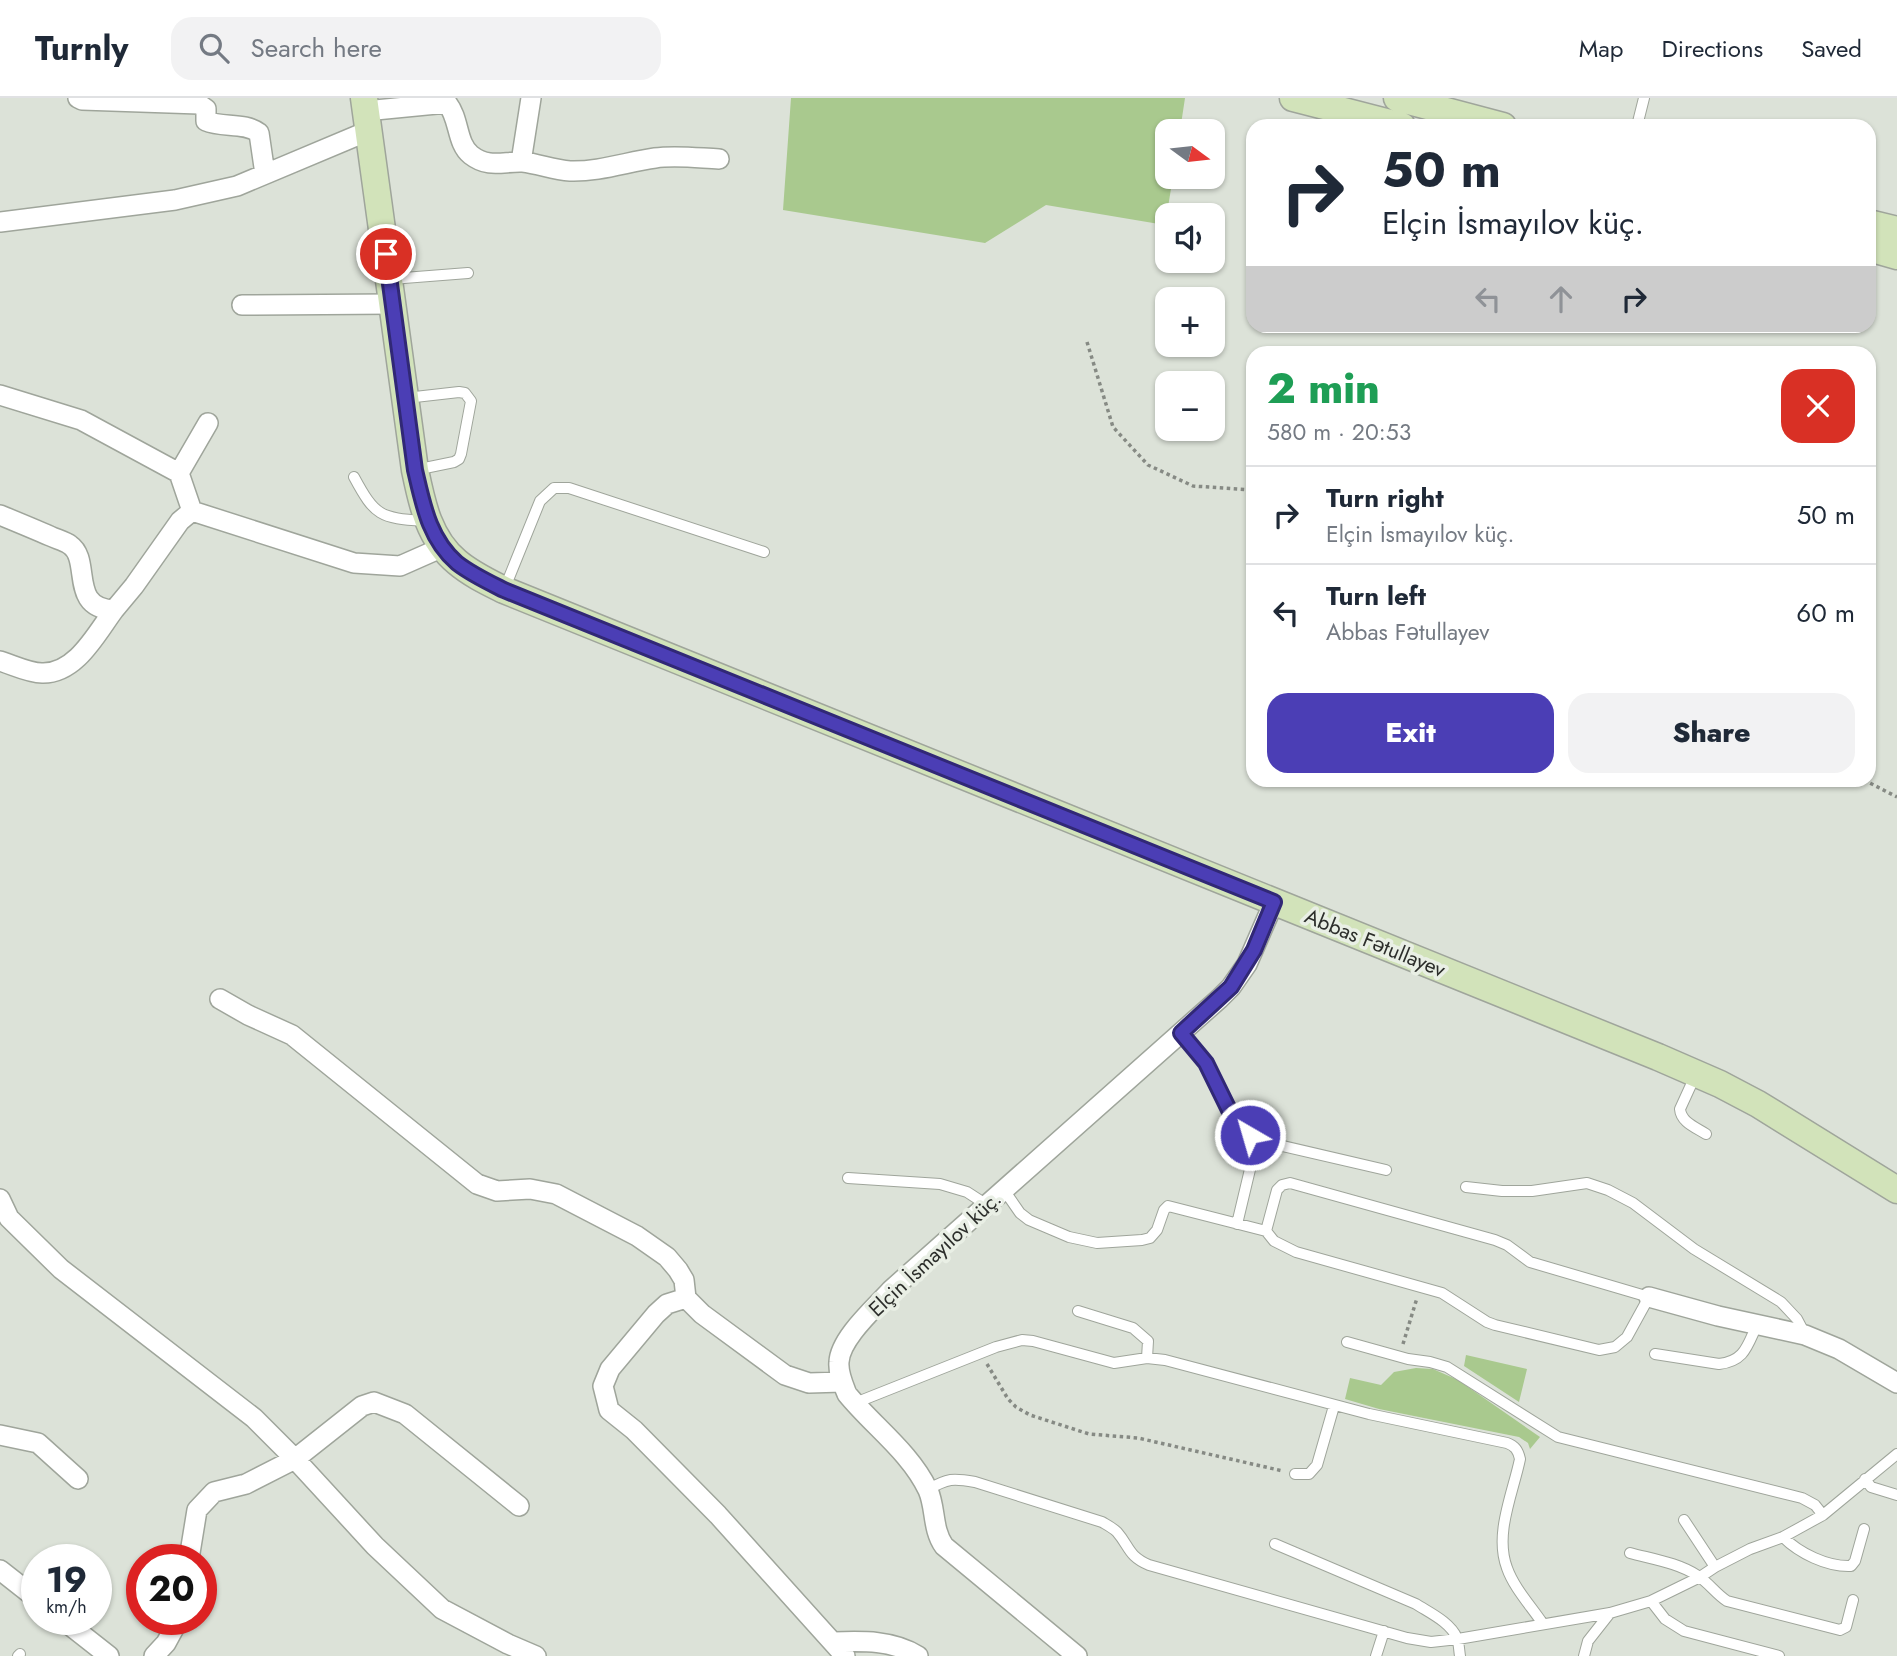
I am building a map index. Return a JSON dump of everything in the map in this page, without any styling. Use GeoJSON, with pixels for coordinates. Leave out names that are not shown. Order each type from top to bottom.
{"type":"FeatureCollection","features":[{"type":"Feature","properties":{"kind":"main road"},"geometry":{"type":"LineString","coordinates":[[1293,98],[1375,119]]}},
{"type":"Feature","properties":{"kind":"main road"},"geometry":{"type":"LineString","coordinates":[[1397,98],[1476,119]]}},
{"type":"Feature","properties":{"kind":"main road","name":"Abbas Fətullayev"},"geometry":{"type":"LineString","coordinates":[[366,113],[415,470],[428,521],[435,536],[457,562],[475,575],[504,590],[1696,1074],[1758,1104],[1897,1189]]}},
{"type":"Feature","properties":{"kind":"main road"},"geometry":{"type":"LineString","coordinates":[[1876,225],[1897,230]]}},
{"type":"Feature","properties":{"kind":"main road"},"geometry":{"type":"LineString","coordinates":[[1876,250],[1897,256]]}},
{"type":"Feature","properties":{"kind":"street"},"geometry":{"type":"LineString","coordinates":[[78,98],[199,104],[206,109],[206,121],[253,129],[259,133],[265,174]]}},
{"type":"Feature","properties":{"kind":"street"},"geometry":{"type":"LineString","coordinates":[[521,162],[531,98]]}},
{"type":"Feature","properties":{"kind":"street"},"geometry":{"type":"LineString","coordinates":[[0,222],[175,200],[237,186],[265,174],[366,113],[441,100],[454,111],[462,143],[470,155],[483,162],[521,162],[569,171],[590,170],[658,157],[719,159]]}},
{"type":"Feature","properties":{"kind":"street"},"geometry":{"type":"LineString","coordinates":[[242,305],[391,292]]}},
{"type":"Feature","properties":{"kind":"street"},"geometry":{"type":"LineString","coordinates":[[0,395],[81,419],[178,473],[192,511]]}},
{"type":"Feature","properties":{"kind":"street"},"geometry":{"type":"LineString","coordinates":[[178,473],[208,423]]}},
{"type":"Feature","properties":{"kind":"street"},"geometry":{"type":"LineString","coordinates":[[192,511],[354,563],[400,566],[443,547]]}},
{"type":"Feature","properties":{"kind":"street"},"geometry":{"type":"LineString","coordinates":[[2,667],[40,673],[54,672],[76,660],[134,586],[180,521],[192,511]]}},
{"type":"Feature","properties":{"kind":"street"},"geometry":{"type":"LineString","coordinates":[[0,515],[72,545],[78,557],[82,584],[92,603],[102,610],[114,610]]}},
{"type":"Feature","properties":{"kind":"street","name":"Elçin İsmayılov küç."},"geometry":{"type":"LineString","coordinates":[[842,1382],[839,1361],[843,1346],[891,1290],[1231,987],[1254,950],[1274,902]]}},
{"type":"Feature","properties":{"kind":"street"},"geometry":{"type":"LineString","coordinates":[[220,999],[292,1035],[477,1184],[497,1191],[530,1189],[556,1194],[637,1236],[667,1257],[678,1270],[684,1280],[686,1298],[702,1314],[785,1375],[808,1383],[842,1382],[855,1404],[915,1469],[928,1490],[935,1527],[944,1546],[1077,1656]]}},
{"type":"Feature","properties":{"kind":"street"},"geometry":{"type":"LineString","coordinates":[[0,1199],[9,1217],[61,1269],[254,1418],[375,1546],[442,1609],[536,1656]]}},
{"type":"Feature","properties":{"kind":"street"},"geometry":{"type":"LineString","coordinates":[[1649,1297],[1805,1335],[1839,1349],[1897,1383]]}},
{"type":"Feature","properties":{"kind":"street"},"geometry":{"type":"LineString","coordinates":[[686,1298],[667,1304],[656,1314],[610,1369],[603,1386],[609,1410],[634,1430],[718,1515],[840,1649],[867,1640],[908,1650],[918,1656]]}},
{"type":"Feature","properties":{"kind":"street"},"geometry":{"type":"LineString","coordinates":[[191,1544],[197,1510],[214,1492],[246,1484],[295,1459],[362,1406],[374,1402],[405,1414],[519,1506]]}},
{"type":"Feature","properties":{"kind":"street"},"geometry":{"type":"LineString","coordinates":[[0,1435],[38,1443],[78,1479]]}},
{"type":"Feature","properties":{"kind":"street"},"geometry":{"type":"LineString","coordinates":[[0,1570],[21,1586]]}},
{"type":"Feature","properties":{"kind":"street"},"geometry":{"type":"LineString","coordinates":[[82,1635],[109,1656]]}},
{"type":"Feature","properties":{"kind":"street"},"geometry":{"type":"LineString","coordinates":[[154,1656],[170,1635]]}},
{"type":"Feature","properties":{"kind":"lane"},"geometry":{"type":"LineString","coordinates":[[1639,119],[1644,98]]}},
{"type":"Feature","properties":{"kind":"lane"},"geometry":{"type":"LineString","coordinates":[[391,292],[467,273]]}},
{"type":"Feature","properties":{"kind":"lane"},"geometry":{"type":"LineString","coordinates":[[405,398],[460,392],[465,393],[471,401],[458,459],[415,470]]}},
{"type":"Feature","properties":{"kind":"lane"},"geometry":{"type":"LineString","coordinates":[[354,477],[370,504],[386,515],[394,519],[428,521]]}},
{"type":"Feature","properties":{"kind":"lane"},"geometry":{"type":"LineString","coordinates":[[504,590],[540,501],[554,488],[569,488],[764,552]]}},
{"type":"Feature","properties":{"kind":"lane"},"geometry":{"type":"LineString","coordinates":[[1181,1033],[1206,1063],[1232,1116],[1241,1128],[1257,1140],[1386,1170]]}},
{"type":"Feature","properties":{"kind":"lane"},"geometry":{"type":"LineString","coordinates":[[1696,1074],[1680,1109],[1684,1120],[1706,1134]]}},
{"type":"Feature","properties":{"kind":"lane"},"geometry":{"type":"LineString","coordinates":[[1237,1224],[1257,1140]]}},
{"type":"Feature","properties":{"kind":"lane"},"geometry":{"type":"LineString","coordinates":[[848,1178],[940,1184],[967,1192],[987,1205]]}},
{"type":"Feature","properties":{"kind":"lane"},"geometry":{"type":"LineString","coordinates":[[1003,1190],[1020,1213],[1030,1220],[1069,1237],[1097,1243],[1150,1238],[1157,1230],[1168,1206],[1266,1231],[1274,1241],[1297,1252],[1442,1293],[1495,1325],[1599,1350],[1615,1347],[1627,1337],[1649,1297],[1530,1262],[1507,1245],[1495,1240],[1290,1183],[1278,1189],[1266,1231]]}},
{"type":"Feature","properties":{"kind":"lane"},"geometry":{"type":"LineString","coordinates":[[1466,1186],[1502,1191],[1532,1191],[1587,1184],[1608,1190],[1633,1203],[1694,1249],[1781,1302],[1797,1319],[1805,1335]]}},
{"type":"Feature","properties":{"kind":"lane"},"geometry":{"type":"LineString","coordinates":[[1078,1311],[1133,1328],[1147,1341],[1147,1358]]}},
{"type":"Feature","properties":{"kind":"lane"},"geometry":{"type":"LineString","coordinates":[[1655,1354],[1719,1364],[1730,1362],[1745,1351],[1757,1325]]}},
{"type":"Feature","properties":{"kind":"lane"},"geometry":{"type":"LineString","coordinates":[[855,1404],[981,1353],[1022,1340],[1114,1363],[1147,1358],[1164,1360],[1334,1406],[1507,1443],[1514,1446],[1520,1459],[1502,1536],[1506,1567],[1543,1624]]}},
{"type":"Feature","properties":{"kind":"lane"},"geometry":{"type":"LineString","coordinates":[[1347,1342],[1447,1367],[1558,1437],[1802,1498],[1815,1505],[1823,1515]]}},
{"type":"Feature","properties":{"kind":"lane"},"geometry":{"type":"LineString","coordinates":[[1296,1474],[1309,1474],[1317,1465],[1334,1406]]}},
{"type":"Feature","properties":{"kind":"lane"},"geometry":{"type":"LineString","coordinates":[[928,1490],[946,1479],[975,1482],[1102,1522],[1116,1531],[1131,1553],[1149,1565],[1407,1638],[1431,1642],[1610,1613],[1651,1601],[1750,1549],[1783,1537],[1823,1515],[1897,1454]]}},
{"type":"Feature","properties":{"kind":"lane"},"geometry":{"type":"LineString","coordinates":[[1865,1479],[1871,1488],[1897,1494]]}},
{"type":"Feature","properties":{"kind":"lane"},"geometry":{"type":"LineString","coordinates":[[1684,1520],[1715,1567]]}},
{"type":"Feature","properties":{"kind":"lane"},"geometry":{"type":"LineString","coordinates":[[1783,1537],[1808,1556],[1851,1566],[1855,1561],[1864,1529]]}},
{"type":"Feature","properties":{"kind":"lane"},"geometry":{"type":"LineString","coordinates":[[1275,1544],[1416,1604],[1450,1628],[1458,1639],[1460,1656]]}},
{"type":"Feature","properties":{"kind":"lane"},"geometry":{"type":"LineString","coordinates":[[1630,1553],[1691,1572],[1727,1601],[1840,1630],[1846,1627],[1853,1600]]}},
{"type":"Feature","properties":{"kind":"lane"},"geometry":{"type":"LineString","coordinates":[[1651,1601],[1665,1619],[1684,1631],[1779,1656]]}},
{"type":"Feature","properties":{"kind":"lane"},"geometry":{"type":"LineString","coordinates":[[1584,1656],[1588,1641],[1610,1613]]}},
{"type":"Feature","properties":{"kind":"lane"},"geometry":{"type":"LineString","coordinates":[[1376,1656],[1384,1631]]}},
{"type":"Feature","properties":{"kind":"path"},"geometry":{"type":"LineString","coordinates":[[1087,342],[1114,427],[1148,465],[1193,486],[1246,490]]}},
{"type":"Feature","properties":{"kind":"path"},"geometry":{"type":"LineString","coordinates":[[1876,786],[1897,797]]}},
{"type":"Feature","properties":{"kind":"path"},"geometry":{"type":"LineString","coordinates":[[1400,1357],[1421,1286]]}},
{"type":"Feature","properties":{"kind":"path"},"geometry":{"type":"LineString","coordinates":[[981,1353],[1008,1399],[1030,1415],[1089,1434],[1138,1438],[1296,1474]]}},
{"type":"Feature","properties":{"kind":"green space"},"geometry":{"type":"Polygon","coordinates":[[[791,98],[1185,98],[1182,119],[1155,119],[1155,189],[1171,189],[1169,203],[1155,203],[1155,223],[1046,205],[985,243],[783,210],[791,98]]]}},
{"type":"Feature","properties":{"kind":"green space"},"geometry":{"type":"Polygon","coordinates":[[[1466,1355],[1527,1369],[1519,1402],[1464,1366],[1466,1355]]]}},
{"type":"Feature","properties":{"kind":"green space"},"geometry":{"type":"Polygon","coordinates":[[[1416,1368],[1433,1369],[1458,1380],[1540,1437],[1530,1449],[1528,1443],[1519,1437],[1379,1409],[1345,1399],[1350,1378],[1381,1385],[1394,1372],[1416,1368]]]}},
{"type":"Feature","properties":{"kind":"route"},"geometry":{"type":"LineString","coordinates":[[386,254],[415,470],[422,503],[435,536],[457,562],[504,590],[1274,902],[1247,964],[1231,987],[1181,1033],[1206,1063],[1232,1116],[1250,1135]]}}]}
